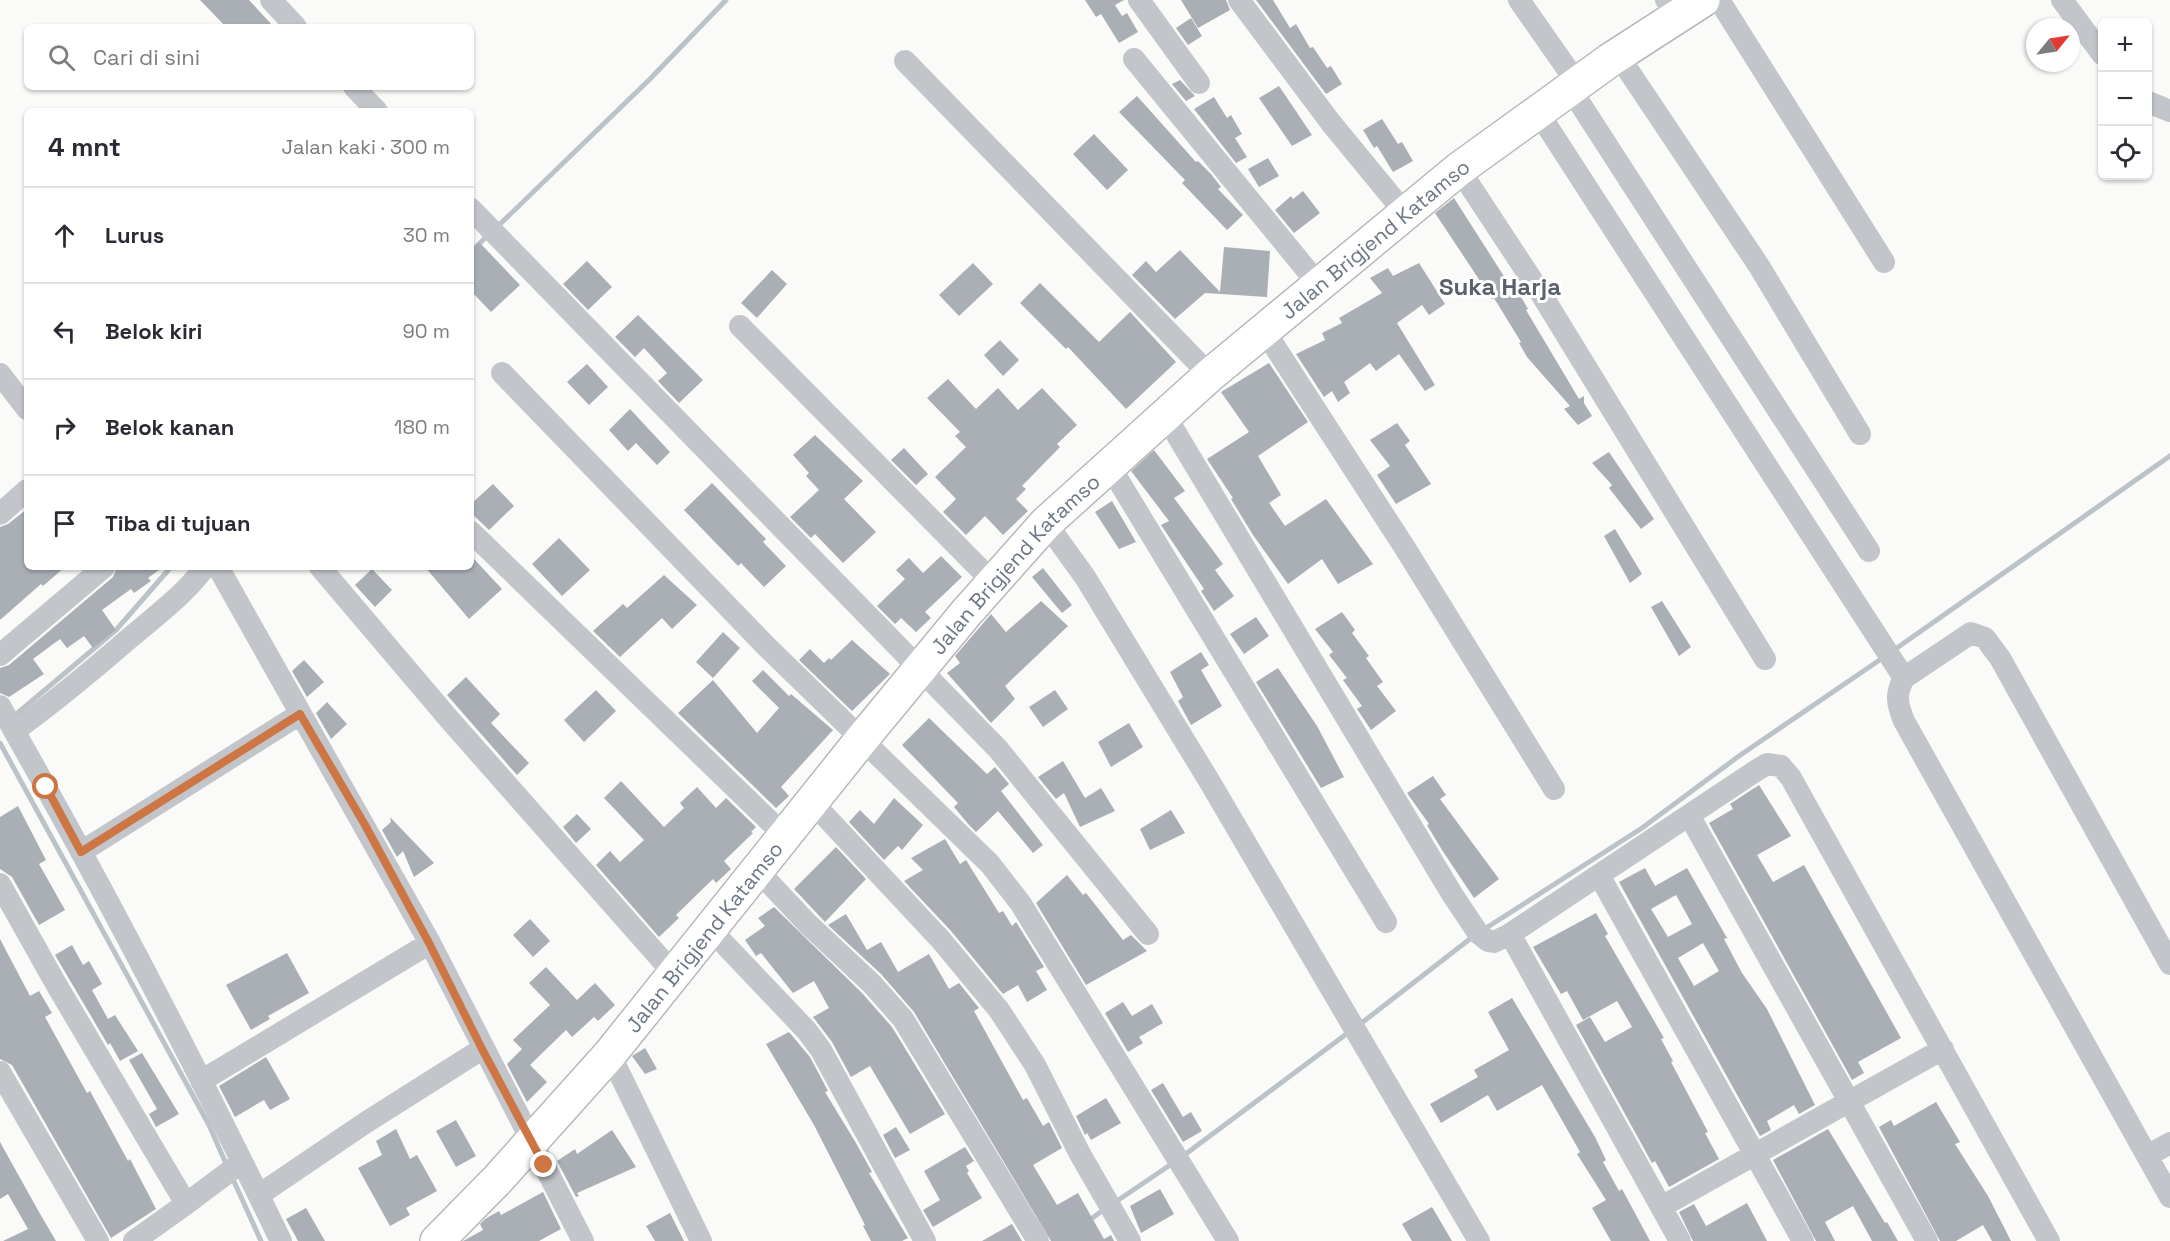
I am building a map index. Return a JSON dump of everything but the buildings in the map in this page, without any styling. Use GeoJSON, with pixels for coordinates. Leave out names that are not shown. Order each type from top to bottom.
{"type":"FeatureCollection","features":[{"type":"Feature","properties":{"kind":"highway","name":"Jalan Brigjend Katamso"},"geometry":{"type":"LineString","coordinates":[[440,1240],[532,1143],[610,1054],[862,739],[993,582],[1046,524],[1210,375],[1405,213],[1460,169],[1618,55],[1681,5]]}},
{"type":"Feature","properties":{"kind":"street"},"geometry":{"type":"LineString","coordinates":[[271,0],[293,24]]}},
{"type":"Feature","properties":{"kind":"street"},"geometry":{"type":"LineString","coordinates":[[1139,0],[1199,83]]}},
{"type":"Feature","properties":{"kind":"street"},"geometry":{"type":"LineString","coordinates":[[1239,0],[1331,123],[1405,213]]}},
{"type":"Feature","properties":{"kind":"street"},"geometry":{"type":"LineString","coordinates":[[1519,0],[1869,551]]}},
{"type":"Feature","properties":{"kind":"street"},"geometry":{"type":"LineString","coordinates":[[1719,0],[1884,262]]}},
{"type":"Feature","properties":{"kind":"street"},"geometry":{"type":"LineString","coordinates":[[2062,0],[2098,47]]}},
{"type":"Feature","properties":{"kind":"street"},"geometry":{"type":"LineString","coordinates":[[1618,55],[1759,266],[1860,434]]}},
{"type":"Feature","properties":{"kind":"street"},"geometry":{"type":"LineString","coordinates":[[1134,59],[1319,285]]}},
{"type":"Feature","properties":{"kind":"street"},"geometry":{"type":"LineString","coordinates":[[905,62],[1210,375]]}},
{"type":"Feature","properties":{"kind":"street"},"geometry":{"type":"LineString","coordinates":[[357,90],[374,108]]}},
{"type":"Feature","properties":{"kind":"street"},"geometry":{"type":"LineString","coordinates":[[2152,104],[2170,111]]}},
{"type":"Feature","properties":{"kind":"street"},"geometry":{"type":"LineString","coordinates":[[1538,112],[1900,672],[1897,698],[1904,722],[2170,1197]]}},
{"type":"Feature","properties":{"kind":"street"},"geometry":{"type":"LineString","coordinates":[[1460,169],[1540,292],[1765,659]]}},
{"type":"Feature","properties":{"kind":"street"},"geometry":{"type":"LineString","coordinates":[[474,212],[1021,775],[1148,934]]}},
{"type":"Feature","properties":{"kind":"street"},"geometry":{"type":"LineString","coordinates":[[740,326],[993,582]]}},
{"type":"Feature","properties":{"kind":"street"},"geometry":{"type":"LineString","coordinates":[[1264,330],[1405,548],[1554,789]]}},
{"type":"Feature","properties":{"kind":"street"},"geometry":{"type":"LineString","coordinates":[[502,373],[767,647],[964,836],[1021,904],[1228,1241]]}},
{"type":"Feature","properties":{"kind":"street"},"geometry":{"type":"LineString","coordinates":[[0,374],[24,405]]}},
{"type":"Feature","properties":{"kind":"street"},"geometry":{"type":"LineString","coordinates":[[1165,414],[1478,933],[1488,941],[1494,942],[1510,934],[1767,764],[1781,765],[1791,778],[2049,1241]]}},
{"type":"Feature","properties":{"kind":"street"},"geometry":{"type":"LineString","coordinates":[[1109,465],[1386,922]]}},
{"type":"Feature","properties":{"kind":"street"},"geometry":{"type":"LineString","coordinates":[[0,514],[24,493]]}},
{"type":"Feature","properties":{"kind":"street"},"geometry":{"type":"LineString","coordinates":[[1046,524],[1085,577],[1211,784],[1479,1241]]}},
{"type":"Feature","properties":{"kind":"street"},"geometry":{"type":"LineString","coordinates":[[474,535],[785,836]]}},
{"type":"Feature","properties":{"kind":"street"},"geometry":{"type":"LineString","coordinates":[[0,655],[100,570]]}},
{"type":"Feature","properties":{"kind":"street"},"geometry":{"type":"LineString","coordinates":[[14,731],[50,706],[151,620],[194,582],[203,570]]}},
{"type":"Feature","properties":{"kind":"street"},"geometry":{"type":"LineString","coordinates":[[220,570],[365,825],[429,943],[583,1241]]}},
{"type":"Feature","properties":{"kind":"street"},"geometry":{"type":"LineString","coordinates":[[323,570],[449,720],[675,975]]}},
{"type":"Feature","properties":{"kind":"street"},"geometry":{"type":"LineString","coordinates":[[1900,672],[1963,637],[1977,634],[1985,638],[2001,658],[2170,964]]}},
{"type":"Feature","properties":{"kind":"street"},"geometry":{"type":"LineString","coordinates":[[0,706],[81,852],[201,1081],[281,1241]]}},
{"type":"Feature","properties":{"kind":"street"},"geometry":{"type":"LineString","coordinates":[[81,852],[300,714]]}},
{"type":"Feature","properties":{"kind":"street"},"geometry":{"type":"LineString","coordinates":[[812,802],[941,940],[1004,1016],[1035,1065],[1080,1154],[1130,1241]]}},
{"type":"Feature","properties":{"kind":"street"},"geometry":{"type":"LineString","coordinates":[[1689,815],[1927,1241]]}},
{"type":"Feature","properties":{"kind":"street"},"geometry":{"type":"LineString","coordinates":[[758,871],[807,924],[872,984],[903,1020],[1038,1241]]}},
{"type":"Feature","properties":{"kind":"street"},"geometry":{"type":"LineString","coordinates":[[1599,875],[1803,1241]]}},
{"type":"Feature","properties":{"kind":"street"},"geometry":{"type":"LineString","coordinates":[[0,884],[56,984],[186,1204]]}},
{"type":"Feature","properties":{"kind":"street"},"geometry":{"type":"LineString","coordinates":[[711,930],[807,1031],[821,1050],[925,1241]]}},
{"type":"Feature","properties":{"kind":"street"},"geometry":{"type":"LineString","coordinates":[[1510,934],[1680,1241]]}},
{"type":"Feature","properties":{"kind":"street"},"geometry":{"type":"LineString","coordinates":[[201,1081],[429,943]]}},
{"type":"Feature","properties":{"kind":"street"},"geometry":{"type":"LineString","coordinates":[[1661,1207],[1942,1048]]}},
{"type":"Feature","properties":{"kind":"street"},"geometry":{"type":"LineString","coordinates":[[259,1195],[365,1123],[482,1049]]}},
{"type":"Feature","properties":{"kind":"street"},"geometry":{"type":"LineString","coordinates":[[610,1054],[701,1241]]}},
{"type":"Feature","properties":{"kind":"street"},"geometry":{"type":"LineString","coordinates":[[0,1072],[98,1241]]}},
{"type":"Feature","properties":{"kind":"street"},"geometry":{"type":"LineString","coordinates":[[2147,1156],[2170,1143]]}},
{"type":"Feature","properties":{"kind":"street"},"geometry":{"type":"LineString","coordinates":[[134,1241],[242,1162]]}},
{"type":"Feature","properties":{"kind":"waterway"},"geometry":{"type":"LineString","coordinates":[[497,227],[650,79],[726,0]]}},
{"type":"Feature","properties":{"kind":"waterway"},"geometry":{"type":"LineString","coordinates":[[474,249],[488,235]]}},
{"type":"Feature","properties":{"kind":"waterway"},"geometry":{"type":"LineString","coordinates":[[1894,650],[2170,456]]}},
{"type":"Feature","properties":{"kind":"waterway"},"geometry":{"type":"LineString","coordinates":[[14,716],[116,630],[168,570]]}},
{"type":"Feature","properties":{"kind":"waterway"},"geometry":{"type":"LineString","coordinates":[[1483,930],[1642,828],[1739,756],[1884,657]]}},
{"type":"Feature","properties":{"kind":"waterway"},"geometry":{"type":"LineString","coordinates":[[0,743],[209,1125],[227,1166]]}},
{"type":"Feature","properties":{"kind":"waterway"},"geometry":{"type":"LineString","coordinates":[[1359,1025],[1475,935]]}},
{"type":"Feature","properties":{"kind":"waterway"},"geometry":{"type":"LineString","coordinates":[[1183,1156],[1349,1032]]}},
{"type":"Feature","properties":{"kind":"waterway"},"geometry":{"type":"LineString","coordinates":[[1114,1203],[1173,1163]]}},
{"type":"Feature","properties":{"kind":"waterway"},"geometry":{"type":"LineString","coordinates":[[232,1177],[261,1241]]}},
{"type":"Feature","properties":{"kind":"waterway"},"geometry":{"type":"LineString","coordinates":[[1087,1222],[1106,1208]]}},
{"type":"Feature","properties":{"kind":"district","name":"Suka Harja"},"geometry":{"type":"Point","coordinates":[1500,286]}},
{"type":"Feature","properties":{"kind":"route"},"geometry":{"type":"LineString","coordinates":[[46,787],[81,852],[300,714],[365,825],[429,943],[544,1165]]}}]}
